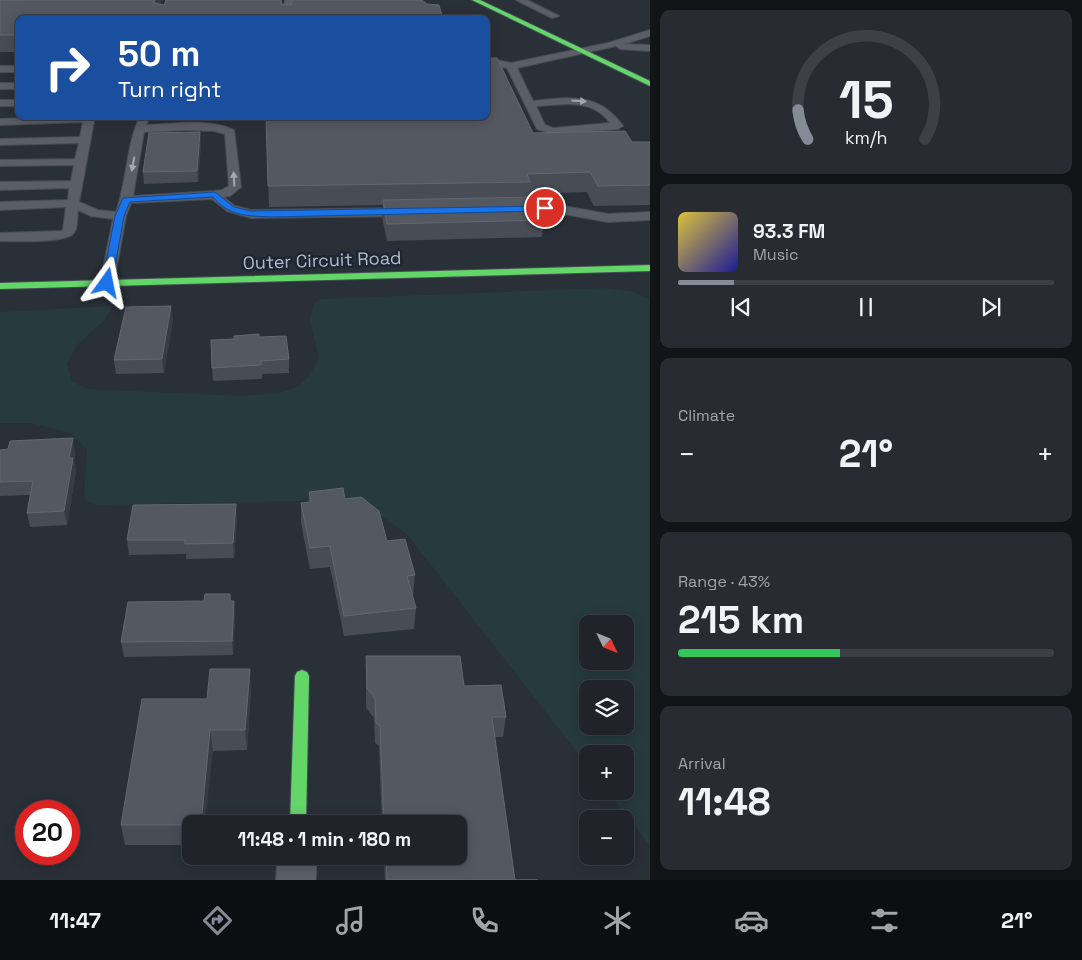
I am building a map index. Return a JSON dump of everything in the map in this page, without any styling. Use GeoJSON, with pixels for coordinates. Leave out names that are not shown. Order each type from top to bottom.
{"type":"FeatureCollection","features":[{"type":"Feature","properties":{"kind":"street"},"geometry":{"type":"LineString","coordinates":[[475,0],[650,84]]}},
{"type":"Feature","properties":{"kind":"street","name":"Outer Circuit Road"},"geometry":{"type":"LineString","coordinates":[[0,286],[648,269]]}},
{"type":"Feature","properties":{"kind":"street"},"geometry":{"type":"LineString","coordinates":[[298,815],[302,676]]}},
{"type":"Feature","properties":{"kind":"street"},"geometry":{"type":"LineString","coordinates":[[296,880],[297,865]]}},
{"type":"Feature","properties":{"kind":"lane"},"geometry":{"type":"LineString","coordinates":[[288,15],[289,0]]}},
{"type":"Feature","properties":{"kind":"lane"},"geometry":{"type":"LineString","coordinates":[[520,0],[555,16]]}},
{"type":"Feature","properties":{"kind":"lane"},"geometry":{"type":"LineString","coordinates":[[490,62],[510,66],[610,45],[650,33]]}},
{"type":"Feature","properties":{"kind":"lane"},"geometry":{"type":"LineString","coordinates":[[610,45],[650,48]]}},
{"type":"Feature","properties":{"kind":"lane"},"geometry":{"type":"LineString","coordinates":[[510,66],[541,128],[561,131],[618,126],[604,112],[584,101],[530,104]]}},
{"type":"Feature","properties":{"kind":"lane"},"geometry":{"type":"LineString","coordinates":[[0,70],[15,69]]}},
{"type":"Feature","properties":{"kind":"lane"},"geometry":{"type":"LineString","coordinates":[[0,86],[15,86]]}},
{"type":"Feature","properties":{"kind":"lane"},"geometry":{"type":"LineString","coordinates":[[0,103],[15,102]]}},
{"type":"Feature","properties":{"kind":"lane"},"geometry":{"type":"LineString","coordinates":[[0,122],[45,120]]}},
{"type":"Feature","properties":{"kind":"lane"},"geometry":{"type":"LineString","coordinates":[[0,237],[65,234],[69,231],[72,203],[90,120]]}},
{"type":"Feature","properties":{"kind":"lane"},"geometry":{"type":"LineString","coordinates":[[107,283],[120,216],[126,200],[139,129],[143,120]]}},
{"type":"Feature","properties":{"kind":"lane"},"geometry":{"type":"LineString","coordinates":[[126,200],[215,194],[231,191],[235,187],[230,132],[228,130],[215,127],[139,129]]}},
{"type":"Feature","properties":{"kind":"lane"},"geometry":{"type":"LineString","coordinates":[[0,142],[85,140]]}},
{"type":"Feature","properties":{"kind":"lane"},"geometry":{"type":"LineString","coordinates":[[0,163],[80,162]]}},
{"type":"Feature","properties":{"kind":"lane"},"geometry":{"type":"LineString","coordinates":[[0,186],[76,184]]}},
{"type":"Feature","properties":{"kind":"lane"},"geometry":{"type":"LineString","coordinates":[[215,194],[223,205],[251,214],[418,211]]}},
{"type":"Feature","properties":{"kind":"lane"},"geometry":{"type":"LineString","coordinates":[[0,206],[72,203],[95,213],[120,216]]}},
{"type":"Feature","properties":{"kind":"lane"},"geometry":{"type":"LineString","coordinates":[[506,209],[558,209],[608,218],[650,216]]}},
{"type":"Feature","properties":{"kind":"green space"},"geometry":{"type":"Polygon","coordinates":[[[604,288],[634,292],[649,299],[649,845],[634,825],[634,810],[622,810],[615,800],[634,800],[634,745],[579,745],[579,755],[407,534],[362,503],[351,500],[101,505],[89,503],[84,497],[87,450],[71,433],[31,423],[0,423],[0,312],[113,306],[104,321],[78,344],[67,363],[72,381],[87,389],[241,396],[280,393],[298,386],[309,376],[319,358],[310,319],[314,303],[321,299],[604,288]]]}},
{"type":"Feature","properties":{"kind":"building"},"geometry":{"type":"Polygon","coordinates":[[[0,0],[155,0],[154,3],[164,5],[166,0],[281,0],[281,4],[291,5],[292,0],[422,0],[427,4],[439,5],[442,15],[15,15],[15,35],[0,35],[0,0]]]}},
{"type":"Feature","properties":{"kind":"building"},"geometry":{"type":"Polygon","coordinates":[[[490,58],[497,58],[533,133],[625,131],[632,142],[650,142],[650,185],[598,186],[590,172],[527,174],[530,182],[268,186],[266,120],[490,120],[490,58]]]}},
{"type":"Feature","properties":{"kind":"building"},"geometry":{"type":"Polygon","coordinates":[[[200,132],[197,171],[143,172],[149,133],[200,132]]]}},
{"type":"Feature","properties":{"kind":"building"},"geometry":{"type":"Polygon","coordinates":[[[535,197],[544,220],[387,224],[383,200],[535,197]]]}},
{"type":"Feature","properties":{"kind":"building"},"geometry":{"type":"Polygon","coordinates":[[[171,306],[162,359],[114,360],[126,307],[171,306]]]}},
{"type":"Feature","properties":{"kind":"building"},"geometry":{"type":"Polygon","coordinates":[[[259,334],[259,337],[286,336],[289,359],[261,361],[261,365],[212,368],[211,340],[234,339],[234,336],[259,334]]]}},
{"type":"Feature","properties":{"kind":"building"},"geometry":{"type":"Polygon","coordinates":[[[73,438],[69,458],[73,458],[64,511],[27,513],[33,481],[0,482],[0,450],[8,449],[10,441],[73,438]]]}},
{"type":"Feature","properties":{"kind":"building"},"geometry":{"type":"Polygon","coordinates":[[[343,488],[345,499],[361,497],[379,511],[387,541],[405,539],[415,575],[407,576],[416,608],[344,616],[330,546],[310,548],[301,503],[311,502],[309,492],[343,488]]]}},
{"type":"Feature","properties":{"kind":"building"},"geometry":{"type":"Polygon","coordinates":[[[236,504],[233,543],[185,544],[185,540],[127,540],[133,505],[236,504]]]}},
{"type":"Feature","properties":{"kind":"building"},"geometry":{"type":"Polygon","coordinates":[[[205,594],[230,594],[230,601],[234,601],[232,641],[121,642],[128,602],[204,601],[205,594]]]}},
{"type":"Feature","properties":{"kind":"building"},"geometry":{"type":"Polygon","coordinates":[[[366,656],[460,656],[464,686],[501,685],[506,717],[492,717],[515,880],[387,880],[386,865],[467,865],[467,815],[384,815],[380,726],[376,723],[375,698],[367,688],[366,656]]]}},
{"type":"Feature","properties":{"kind":"building"},"geometry":{"type":"Polygon","coordinates":[[[210,669],[250,669],[245,730],[210,730],[202,815],[182,815],[182,825],[121,825],[142,699],[207,699],[210,669]]]}},
{"type":"Feature","properties":{"kind":"traffic: fast"},"geometry":{"type":"LineString","coordinates":[[475,0],[650,84]]}},
{"type":"Feature","properties":{"kind":"traffic: fast"},"geometry":{"type":"LineString","coordinates":[[0,286],[650,268]]}},
{"type":"Feature","properties":{"kind":"traffic: fast"},"geometry":{"type":"LineString","coordinates":[[298,815],[302,676]]}},
{"type":"Feature","properties":{"kind":"route"},"geometry":{"type":"LineString","coordinates":[[107,283],[120,216],[126,200],[215,194],[223,205],[238,212],[271,215],[545,208]]}}]}
